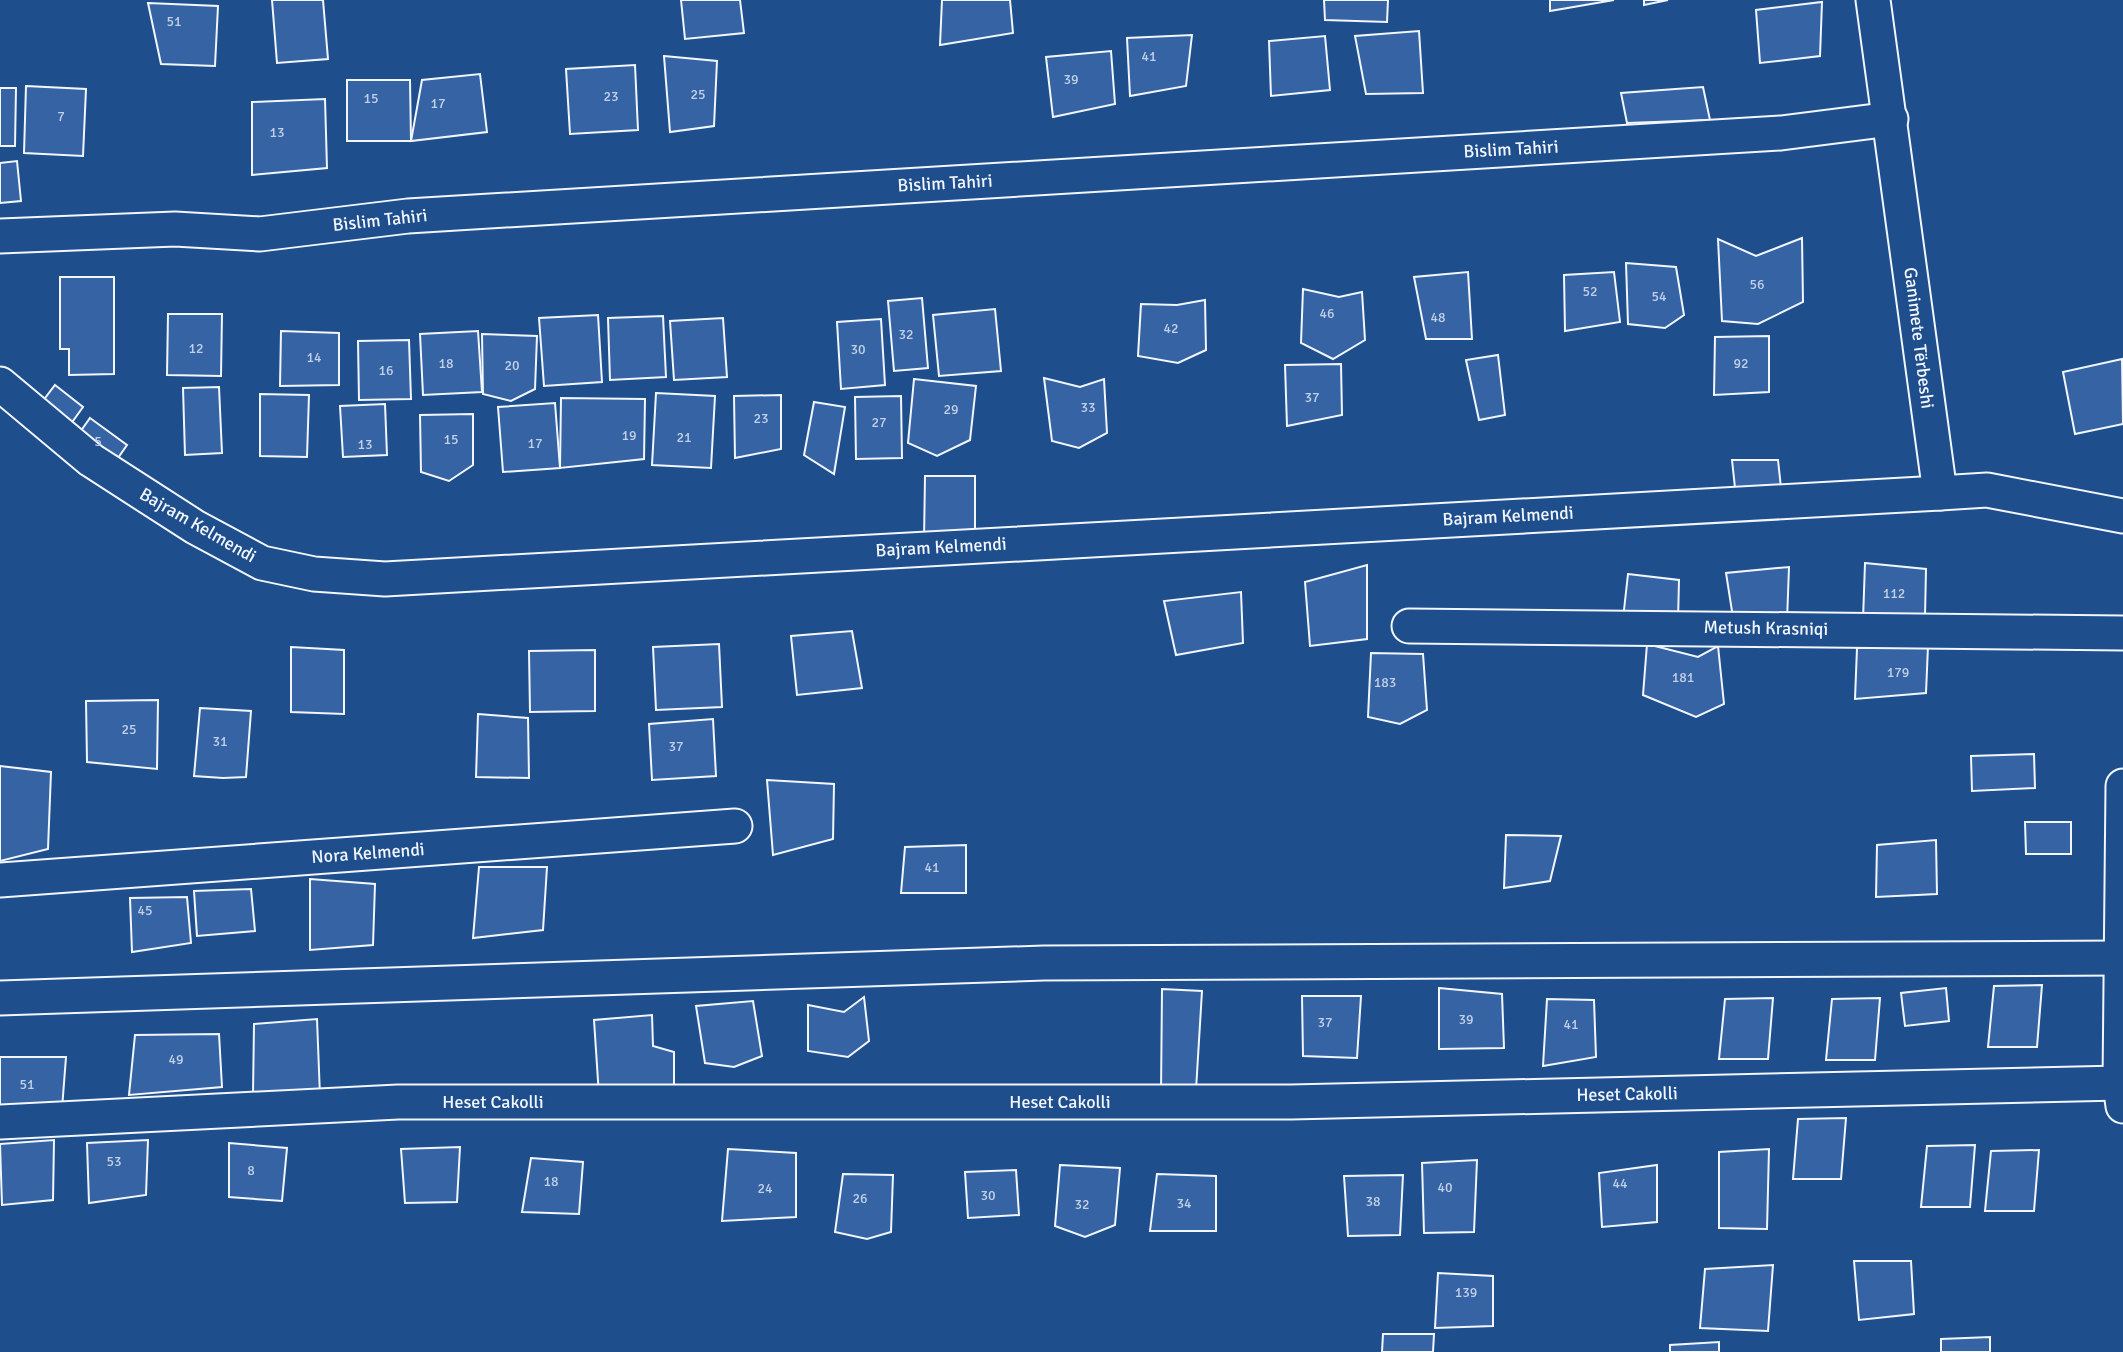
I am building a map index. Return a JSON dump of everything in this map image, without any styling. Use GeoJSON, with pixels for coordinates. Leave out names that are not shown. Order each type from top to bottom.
{"type":"FeatureCollection","features":[{"type":"Feature","properties":{"kind":"street","name":"Ganimete Tërbeshi"},"geometry":{"type":"LineString","coordinates":[[1873,0],[1940,493]]}},
{"type":"Feature","properties":{"kind":"street","name":"Bislim Tahiri"},"geometry":{"type":"LineString","coordinates":[[0,236],[175,229],[260,234],[408,216],[1781,133],[1891,119]]}},
{"type":"Feature","properties":{"kind":"street","name":"Bajram Kelmendi"},"geometry":{"type":"LineString","coordinates":[[0,384],[91,460],[195,527],[262,563],[314,574],[385,579],[1940,493]]}},
{"type":"Feature","properties":{"kind":"street"},"geometry":{"type":"LineString","coordinates":[[1940,493],[1987,490],[2123,516]]}},
{"type":"Feature","properties":{"kind":"street","name":"Metush Krasniqi"},"geometry":{"type":"LineString","coordinates":[[1409,626],[2123,633]]}},
{"type":"Feature","properties":{"kind":"street"},"geometry":{"type":"LineString","coordinates":[[2121,1094],[2123,786]]}},
{"type":"Feature","properties":{"kind":"street","name":"Nora Kelmendi"},"geometry":{"type":"LineString","coordinates":[[0,880],[735,826]]}},
{"type":"Feature","properties":{"kind":"street"},"geometry":{"type":"LineString","coordinates":[[0,998],[1044,962],[2121,958]]}},
{"type":"Feature","properties":{"kind":"street","name":"Heset Cakolli"},"geometry":{"type":"LineString","coordinates":[[0,1122],[398,1102],[1291,1102],[2121,1094]]}},
{"type":"Feature","properties":{"kind":"building"},"geometry":{"type":"Polygon","coordinates":[[[272,0],[323,0],[328,59],[277,63],[272,0]]]}},
{"type":"Feature","properties":{"kind":"building"},"geometry":{"type":"Polygon","coordinates":[[[681,0],[740,0],[744,33],[685,39],[681,0]]]}},
{"type":"Feature","properties":{"kind":"building"},"geometry":{"type":"Polygon","coordinates":[[[942,0],[1010,0],[1013,33],[940,45],[942,0]]]}},
{"type":"Feature","properties":{"kind":"building"},"geometry":{"type":"Polygon","coordinates":[[[1324,0],[1388,0],[1387,22],[1325,20],[1324,0]]]}},
{"type":"Feature","properties":{"kind":"building"},"geometry":{"type":"Polygon","coordinates":[[[1550,0],[1614,0],[1550,11],[1550,0]]]}},
{"type":"Feature","properties":{"kind":"building"},"geometry":{"type":"Polygon","coordinates":[[[1644,0],[1668,0],[1644,5],[1644,0]]]}},
{"type":"Feature","properties":{"kind":"building"},"geometry":{"type":"Polygon","coordinates":[[[1822,2],[1820,56],[1760,63],[1756,10],[1822,2]]]}},
{"type":"Feature","properties":{"kind":"building"},"geometry":{"type":"Polygon","coordinates":[[[148,3],[218,6],[215,66],[161,64],[148,3]]]}},
{"type":"Feature","properties":{"kind":"building"},"geometry":{"type":"Polygon","coordinates":[[[1419,31],[1423,93],[1366,94],[1355,36],[1419,31]]]}},
{"type":"Feature","properties":{"kind":"building"},"geometry":{"type":"Polygon","coordinates":[[[1192,35],[1186,86],[1130,96],[1127,38],[1192,35]]]}},
{"type":"Feature","properties":{"kind":"building"},"geometry":{"type":"Polygon","coordinates":[[[1325,36],[1330,90],[1271,96],[1269,41],[1325,36]]]}},
{"type":"Feature","properties":{"kind":"building"},"geometry":{"type":"Polygon","coordinates":[[[1111,51],[1115,104],[1053,117],[1046,57],[1111,51]]]}},
{"type":"Feature","properties":{"kind":"building"},"geometry":{"type":"Polygon","coordinates":[[[664,56],[717,61],[714,126],[670,132],[664,56]]]}},
{"type":"Feature","properties":{"kind":"building"},"geometry":{"type":"Polygon","coordinates":[[[635,65],[638,130],[570,134],[566,69],[635,65]]]}},
{"type":"Feature","properties":{"kind":"building"},"geometry":{"type":"Polygon","coordinates":[[[480,74],[487,132],[411,141],[422,80],[480,74]]]}},
{"type":"Feature","properties":{"kind":"building"},"geometry":{"type":"Polygon","coordinates":[[[347,80],[410,80],[411,141],[347,141],[347,80]]]}},
{"type":"Feature","properties":{"kind":"building"},"geometry":{"type":"Polygon","coordinates":[[[26,86],[86,89],[83,156],[24,153],[26,86]]]}},
{"type":"Feature","properties":{"kind":"building"},"geometry":{"type":"Polygon","coordinates":[[[1703,87],[1710,120],[1627,123],[1621,93],[1703,87]]]}},
{"type":"Feature","properties":{"kind":"building"},"geometry":{"type":"Polygon","coordinates":[[[0,88],[16,88],[15,146],[0,146],[0,88]]]}},
{"type":"Feature","properties":{"kind":"building"},"geometry":{"type":"Polygon","coordinates":[[[325,99],[327,168],[252,175],[252,102],[325,99]]]}},
{"type":"Feature","properties":{"kind":"building"},"geometry":{"type":"Polygon","coordinates":[[[17,161],[21,201],[0,203],[0,163],[17,161]]]}},
{"type":"Feature","properties":{"kind":"building"},"geometry":{"type":"Polygon","coordinates":[[[1802,238],[1803,302],[1758,324],[1722,321],[1718,239],[1756,256],[1802,238]]]}},
{"type":"Feature","properties":{"kind":"building"},"geometry":{"type":"Polygon","coordinates":[[[1626,263],[1676,267],[1684,315],[1665,328],[1628,324],[1626,263]]]}},
{"type":"Feature","properties":{"kind":"building"},"geometry":{"type":"Polygon","coordinates":[[[1468,272],[1472,339],[1426,339],[1414,277],[1468,272]]]}},
{"type":"Feature","properties":{"kind":"building"},"geometry":{"type":"Polygon","coordinates":[[[1614,272],[1620,322],[1565,331],[1564,275],[1614,272]]]}},
{"type":"Feature","properties":{"kind":"building"},"geometry":{"type":"Polygon","coordinates":[[[60,277],[114,277],[114,374],[69,375],[69,349],[60,349],[60,277]]]}},
{"type":"Feature","properties":{"kind":"building"},"geometry":{"type":"Polygon","coordinates":[[[1303,289],[1339,297],[1362,292],[1365,340],[1333,359],[1301,343],[1303,289]]]}},
{"type":"Feature","properties":{"kind":"building"},"geometry":{"type":"Polygon","coordinates":[[[922,298],[928,368],[894,371],[888,301],[922,298]]]}},
{"type":"Feature","properties":{"kind":"building"},"geometry":{"type":"Polygon","coordinates":[[[1205,300],[1206,350],[1178,363],[1138,356],[1141,304],[1177,305],[1205,300]]]}},
{"type":"Feature","properties":{"kind":"building"},"geometry":{"type":"Polygon","coordinates":[[[995,309],[1001,371],[939,376],[933,315],[995,309]]]}},
{"type":"Feature","properties":{"kind":"building"},"geometry":{"type":"Polygon","coordinates":[[[168,314],[222,314],[221,376],[167,375],[168,314]]]}},
{"type":"Feature","properties":{"kind":"building"},"geometry":{"type":"Polygon","coordinates":[[[598,315],[602,382],[544,386],[539,318],[598,315]]]}},
{"type":"Feature","properties":{"kind":"building"},"geometry":{"type":"Polygon","coordinates":[[[663,316],[666,377],[610,380],[608,318],[663,316]]]}},
{"type":"Feature","properties":{"kind":"building"},"geometry":{"type":"Polygon","coordinates":[[[723,318],[727,377],[674,380],[670,321],[723,318]]]}},
{"type":"Feature","properties":{"kind":"building"},"geometry":{"type":"Polygon","coordinates":[[[881,319],[885,385],[841,389],[837,322],[881,319]]]}},
{"type":"Feature","properties":{"kind":"building"},"geometry":{"type":"Polygon","coordinates":[[[281,331],[339,333],[339,385],[280,386],[281,331]]]}},
{"type":"Feature","properties":{"kind":"building"},"geometry":{"type":"Polygon","coordinates":[[[478,331],[482,392],[423,395],[420,334],[478,331]]]}},
{"type":"Feature","properties":{"kind":"building"},"geometry":{"type":"Polygon","coordinates":[[[482,334],[537,336],[535,389],[511,401],[483,394],[482,334]]]}},
{"type":"Feature","properties":{"kind":"building"},"geometry":{"type":"Polygon","coordinates":[[[1769,336],[1769,392],[1714,395],[1715,337],[1769,336]]]}},
{"type":"Feature","properties":{"kind":"building"},"geometry":{"type":"Polygon","coordinates":[[[409,340],[411,399],[359,400],[358,341],[409,340]]]}},
{"type":"Feature","properties":{"kind":"building"},"geometry":{"type":"Polygon","coordinates":[[[1498,355],[1505,415],[1479,420],[1466,360],[1498,355]]]}},
{"type":"Feature","properties":{"kind":"building"},"geometry":{"type":"Polygon","coordinates":[[[2122,359],[2123,424],[2075,434],[2063,372],[2122,359]]]}},
{"type":"Feature","properties":{"kind":"building"},"geometry":{"type":"Polygon","coordinates":[[[1341,364],[1342,415],[1287,426],[1285,365],[1341,364]]]}},
{"type":"Feature","properties":{"kind":"building"},"geometry":{"type":"Polygon","coordinates":[[[1044,378],[1080,387],[1104,379],[1107,433],[1079,448],[1052,441],[1044,378]]]}},
{"type":"Feature","properties":{"kind":"building"},"geometry":{"type":"Polygon","coordinates":[[[914,379],[976,386],[970,440],[937,456],[908,443],[914,379]]]}},
{"type":"Feature","properties":{"kind":"building"},"geometry":{"type":"Polygon","coordinates":[[[55,385],[83,407],[65,432],[36,410],[55,385]]]}},
{"type":"Feature","properties":{"kind":"building"},"geometry":{"type":"Polygon","coordinates":[[[219,387],[222,453],[185,455],[183,388],[219,387]]]}},
{"type":"Feature","properties":{"kind":"building"},"geometry":{"type":"Polygon","coordinates":[[[656,393],[715,396],[711,468],[652,465],[656,393]]]}},
{"type":"Feature","properties":{"kind":"building"},"geometry":{"type":"Polygon","coordinates":[[[260,394],[309,395],[307,457],[260,456],[260,394]]]}},
{"type":"Feature","properties":{"kind":"building"},"geometry":{"type":"Polygon","coordinates":[[[781,395],[781,449],[735,458],[734,396],[781,395]]]}},
{"type":"Feature","properties":{"kind":"building"},"geometry":{"type":"Polygon","coordinates":[[[901,396],[902,458],[856,459],[855,397],[901,396]]]}},
{"type":"Feature","properties":{"kind":"building"},"geometry":{"type":"Polygon","coordinates":[[[561,398],[645,399],[644,459],[560,468],[561,398]]]}},
{"type":"Feature","properties":{"kind":"building"},"geometry":{"type":"Polygon","coordinates":[[[814,402],[845,407],[834,474],[804,455],[814,402]]]}},
{"type":"Feature","properties":{"kind":"building"},"geometry":{"type":"Polygon","coordinates":[[[555,403],[560,468],[503,472],[498,407],[555,403]]]}},
{"type":"Feature","properties":{"kind":"building"},"geometry":{"type":"Polygon","coordinates":[[[385,404],[387,455],[343,457],[340,406],[385,404]]]}},
{"type":"Feature","properties":{"kind":"building"},"geometry":{"type":"Polygon","coordinates":[[[473,414],[473,465],[449,481],[421,472],[420,415],[473,414]]]}},
{"type":"Feature","properties":{"kind":"building"},"geometry":{"type":"Polygon","coordinates":[[[90,418],[127,445],[111,468],[73,442],[90,418]]]}},
{"type":"Feature","properties":{"kind":"building"},"geometry":{"type":"Polygon","coordinates":[[[1732,460],[1778,460],[1781,488],[1736,497],[1732,460]]]}},
{"type":"Feature","properties":{"kind":"building"},"geometry":{"type":"Polygon","coordinates":[[[925,476],[975,476],[975,539],[924,540],[925,476]]]}},
{"type":"Feature","properties":{"kind":"building"},"geometry":{"type":"Polygon","coordinates":[[[1865,563],[1926,569],[1925,617],[1863,620],[1865,563]]]}},
{"type":"Feature","properties":{"kind":"building"},"geometry":{"type":"Polygon","coordinates":[[[1367,565],[1367,639],[1310,646],[1305,582],[1367,565]]]}},
{"type":"Feature","properties":{"kind":"building"},"geometry":{"type":"Polygon","coordinates":[[[1789,567],[1787,621],[1734,624],[1726,573],[1789,567]]]}},
{"type":"Feature","properties":{"kind":"building"},"geometry":{"type":"Polygon","coordinates":[[[1628,574],[1679,580],[1678,621],[1623,619],[1628,574]]]}},
{"type":"Feature","properties":{"kind":"building"},"geometry":{"type":"Polygon","coordinates":[[[1241,592],[1243,643],[1176,655],[1164,601],[1241,592]]]}},
{"type":"Feature","properties":{"kind":"building"},"geometry":{"type":"Polygon","coordinates":[[[852,631],[862,688],[797,695],[791,636],[852,631]]]}},
{"type":"Feature","properties":{"kind":"building"},"geometry":{"type":"Polygon","coordinates":[[[719,644],[722,707],[656,710],[653,647],[719,644]]]}},
{"type":"Feature","properties":{"kind":"building"},"geometry":{"type":"Polygon","coordinates":[[[1647,644],[1698,657],[1718,646],[1724,704],[1696,717],[1643,695],[1647,644]]]}},
{"type":"Feature","properties":{"kind":"building"},"geometry":{"type":"Polygon","coordinates":[[[1928,646],[1926,693],[1855,699],[1857,648],[1928,646]]]}},
{"type":"Feature","properties":{"kind":"building"},"geometry":{"type":"Polygon","coordinates":[[[291,647],[344,650],[344,714],[291,712],[291,647]]]}},
{"type":"Feature","properties":{"kind":"building"},"geometry":{"type":"Polygon","coordinates":[[[595,650],[595,711],[530,712],[529,651],[595,650]]]}},
{"type":"Feature","properties":{"kind":"building"},"geometry":{"type":"Polygon","coordinates":[[[1371,653],[1423,654],[1427,710],[1400,724],[1368,717],[1371,653]]]}},
{"type":"Feature","properties":{"kind":"building"},"geometry":{"type":"Polygon","coordinates":[[[158,700],[157,769],[87,762],[86,701],[158,700]]]}},
{"type":"Feature","properties":{"kind":"building"},"geometry":{"type":"Polygon","coordinates":[[[200,708],[251,711],[246,777],[194,776],[200,708]]]}},
{"type":"Feature","properties":{"kind":"building"},"geometry":{"type":"Polygon","coordinates":[[[478,714],[528,718],[529,778],[476,777],[478,714]]]}},
{"type":"Feature","properties":{"kind":"building"},"geometry":{"type":"Polygon","coordinates":[[[713,719],[716,776],[652,780],[649,724],[713,719]]]}},
{"type":"Feature","properties":{"kind":"building"},"geometry":{"type":"Polygon","coordinates":[[[2034,754],[2035,788],[1972,791],[1971,756],[2034,754]]]}},
{"type":"Feature","properties":{"kind":"building"},"geometry":{"type":"Polygon","coordinates":[[[0,766],[51,772],[48,849],[0,861],[0,766]]]}},
{"type":"Feature","properties":{"kind":"building"},"geometry":{"type":"Polygon","coordinates":[[[767,780],[834,784],[833,839],[773,855],[767,780]]]}},
{"type":"Feature","properties":{"kind":"building"},"geometry":{"type":"Polygon","coordinates":[[[2025,822],[2071,822],[2071,854],[2026,854],[2025,822]]]}},
{"type":"Feature","properties":{"kind":"building"},"geometry":{"type":"Polygon","coordinates":[[[1506,835],[1561,836],[1550,881],[1504,888],[1506,835]]]}},
{"type":"Feature","properties":{"kind":"building"},"geometry":{"type":"Polygon","coordinates":[[[1936,840],[1937,894],[1876,897],[1877,845],[1936,840]]]}},
{"type":"Feature","properties":{"kind":"building"},"geometry":{"type":"Polygon","coordinates":[[[966,845],[966,893],[901,893],[905,847],[966,845]]]}},
{"type":"Feature","properties":{"kind":"building"},"geometry":{"type":"Polygon","coordinates":[[[479,867],[547,867],[543,930],[473,938],[479,867]]]}},
{"type":"Feature","properties":{"kind":"building"},"geometry":{"type":"Polygon","coordinates":[[[310,879],[375,884],[373,945],[310,950],[310,879]]]}},
{"type":"Feature","properties":{"kind":"building"},"geometry":{"type":"Polygon","coordinates":[[[251,889],[255,931],[197,936],[194,891],[251,889]]]}},
{"type":"Feature","properties":{"kind":"building"},"geometry":{"type":"Polygon","coordinates":[[[187,897],[191,943],[132,952],[130,898],[187,897]]]}},
{"type":"Feature","properties":{"kind":"building"},"geometry":{"type":"Polygon","coordinates":[[[2042,985],[2037,1047],[1988,1047],[1994,986],[2042,985]]]}},
{"type":"Feature","properties":{"kind":"building"},"geometry":{"type":"Polygon","coordinates":[[[1439,988],[1502,994],[1504,1048],[1439,1049],[1439,988]]]}},
{"type":"Feature","properties":{"kind":"building"},"geometry":{"type":"Polygon","coordinates":[[[1946,988],[1949,1021],[1905,1026],[1901,993],[1946,988]]]}},
{"type":"Feature","properties":{"kind":"building"},"geometry":{"type":"Polygon","coordinates":[[[1162,989],[1202,991],[1196,1090],[1161,1094],[1162,989]]]}},
{"type":"Feature","properties":{"kind":"building"},"geometry":{"type":"Polygon","coordinates":[[[1302,996],[1361,996],[1357,1058],[1303,1056],[1302,996]]]}},
{"type":"Feature","properties":{"kind":"building"},"geometry":{"type":"Polygon","coordinates":[[[864,997],[869,1041],[848,1057],[808,1051],[808,1005],[844,1012],[864,997]]]}},
{"type":"Feature","properties":{"kind":"building"},"geometry":{"type":"Polygon","coordinates":[[[1773,998],[1768,1059],[1719,1059],[1725,999],[1773,998]]]}},
{"type":"Feature","properties":{"kind":"building"},"geometry":{"type":"Polygon","coordinates":[[[1880,998],[1875,1060],[1826,1060],[1832,999],[1880,998]]]}},
{"type":"Feature","properties":{"kind":"building"},"geometry":{"type":"Polygon","coordinates":[[[1547,999],[1594,1000],[1596,1057],[1543,1066],[1547,999]]]}},
{"type":"Feature","properties":{"kind":"building"},"geometry":{"type":"Polygon","coordinates":[[[753,1001],[762,1056],[734,1067],[705,1063],[696,1006],[753,1001]]]}},
{"type":"Feature","properties":{"kind":"building"},"geometry":{"type":"Polygon","coordinates":[[[652,1015],[653,1046],[674,1052],[674,1093],[599,1096],[594,1020],[652,1015]]]}},
{"type":"Feature","properties":{"kind":"building"},"geometry":{"type":"Polygon","coordinates":[[[317,1019],[320,1096],[253,1094],[254,1024],[317,1019]]]}},
{"type":"Feature","properties":{"kind":"building"},"geometry":{"type":"Polygon","coordinates":[[[219,1034],[222,1087],[129,1095],[135,1035],[219,1034]]]}},
{"type":"Feature","properties":{"kind":"building"},"geometry":{"type":"Polygon","coordinates":[[[0,1057],[66,1057],[62,1109],[0,1113],[0,1057]]]}},
{"type":"Feature","properties":{"kind":"building"},"geometry":{"type":"Polygon","coordinates":[[[1846,1118],[1841,1179],[1793,1179],[1798,1119],[1846,1118]]]}},
{"type":"Feature","properties":{"kind":"building"},"geometry":{"type":"Polygon","coordinates":[[[54,1140],[53,1200],[2,1205],[0,1144],[54,1140]]]}},
{"type":"Feature","properties":{"kind":"building"},"geometry":{"type":"Polygon","coordinates":[[[148,1140],[146,1195],[89,1203],[87,1143],[148,1140]]]}},
{"type":"Feature","properties":{"kind":"building"},"geometry":{"type":"Polygon","coordinates":[[[229,1143],[287,1148],[282,1201],[229,1197],[229,1143]]]}},
{"type":"Feature","properties":{"kind":"building"},"geometry":{"type":"Polygon","coordinates":[[[1975,1145],[1970,1207],[1921,1207],[1927,1146],[1975,1145]]]}},
{"type":"Feature","properties":{"kind":"building"},"geometry":{"type":"Polygon","coordinates":[[[460,1147],[457,1202],[405,1203],[401,1149],[460,1147]]]}},
{"type":"Feature","properties":{"kind":"building"},"geometry":{"type":"Polygon","coordinates":[[[728,1149],[796,1153],[796,1217],[722,1221],[728,1149]]]}},
{"type":"Feature","properties":{"kind":"building"},"geometry":{"type":"Polygon","coordinates":[[[1769,1149],[1767,1229],[1719,1228],[1719,1152],[1769,1149]]]}},
{"type":"Feature","properties":{"kind":"building"},"geometry":{"type":"Polygon","coordinates":[[[2039,1150],[2034,1211],[1985,1211],[1991,1151],[2039,1150]]]}},
{"type":"Feature","properties":{"kind":"building"},"geometry":{"type":"Polygon","coordinates":[[[531,1158],[583,1162],[579,1214],[522,1212],[531,1158]]]}},
{"type":"Feature","properties":{"kind":"building"},"geometry":{"type":"Polygon","coordinates":[[[1477,1160],[1474,1232],[1424,1233],[1422,1163],[1477,1160]]]}},
{"type":"Feature","properties":{"kind":"building"},"geometry":{"type":"Polygon","coordinates":[[[1060,1165],[1120,1168],[1115,1225],[1085,1237],[1055,1226],[1060,1165]]]}},
{"type":"Feature","properties":{"kind":"building"},"geometry":{"type":"Polygon","coordinates":[[[1657,1165],[1657,1222],[1602,1227],[1599,1173],[1657,1165]]]}},
{"type":"Feature","properties":{"kind":"building"},"geometry":{"type":"Polygon","coordinates":[[[1016,1170],[1019,1215],[968,1218],[965,1172],[1016,1170]]]}},
{"type":"Feature","properties":{"kind":"building"},"geometry":{"type":"Polygon","coordinates":[[[843,1174],[893,1175],[891,1232],[867,1239],[835,1232],[843,1174]]]}},
{"type":"Feature","properties":{"kind":"building"},"geometry":{"type":"Polygon","coordinates":[[[1157,1174],[1216,1176],[1216,1231],[1150,1231],[1157,1174]]]}},
{"type":"Feature","properties":{"kind":"building"},"geometry":{"type":"Polygon","coordinates":[[[1403,1175],[1400,1235],[1348,1236],[1344,1176],[1403,1175]]]}},
{"type":"Feature","properties":{"kind":"building"},"geometry":{"type":"Polygon","coordinates":[[[1854,1261],[1911,1261],[1914,1314],[1859,1320],[1854,1261]]]}},
{"type":"Feature","properties":{"kind":"building"},"geometry":{"type":"Polygon","coordinates":[[[1773,1265],[1768,1331],[1700,1328],[1705,1269],[1773,1265]]]}},
{"type":"Feature","properties":{"kind":"building"},"geometry":{"type":"Polygon","coordinates":[[[1438,1273],[1493,1276],[1493,1326],[1435,1328],[1438,1273]]]}},
{"type":"Feature","properties":{"kind":"building"},"geometry":{"type":"Polygon","coordinates":[[[1383,1334],[1434,1334],[1433,1352],[1382,1352],[1383,1334]]]}},
{"type":"Feature","properties":{"kind":"building"},"geometry":{"type":"Polygon","coordinates":[[[1990,1337],[1990,1352],[1941,1352],[1941,1339],[1990,1337]]]}},
{"type":"Feature","properties":{"kind":"building"},"geometry":{"type":"Polygon","coordinates":[[[1719,1342],[1719,1352],[1670,1352],[1670,1345],[1719,1342]]]}}]}
